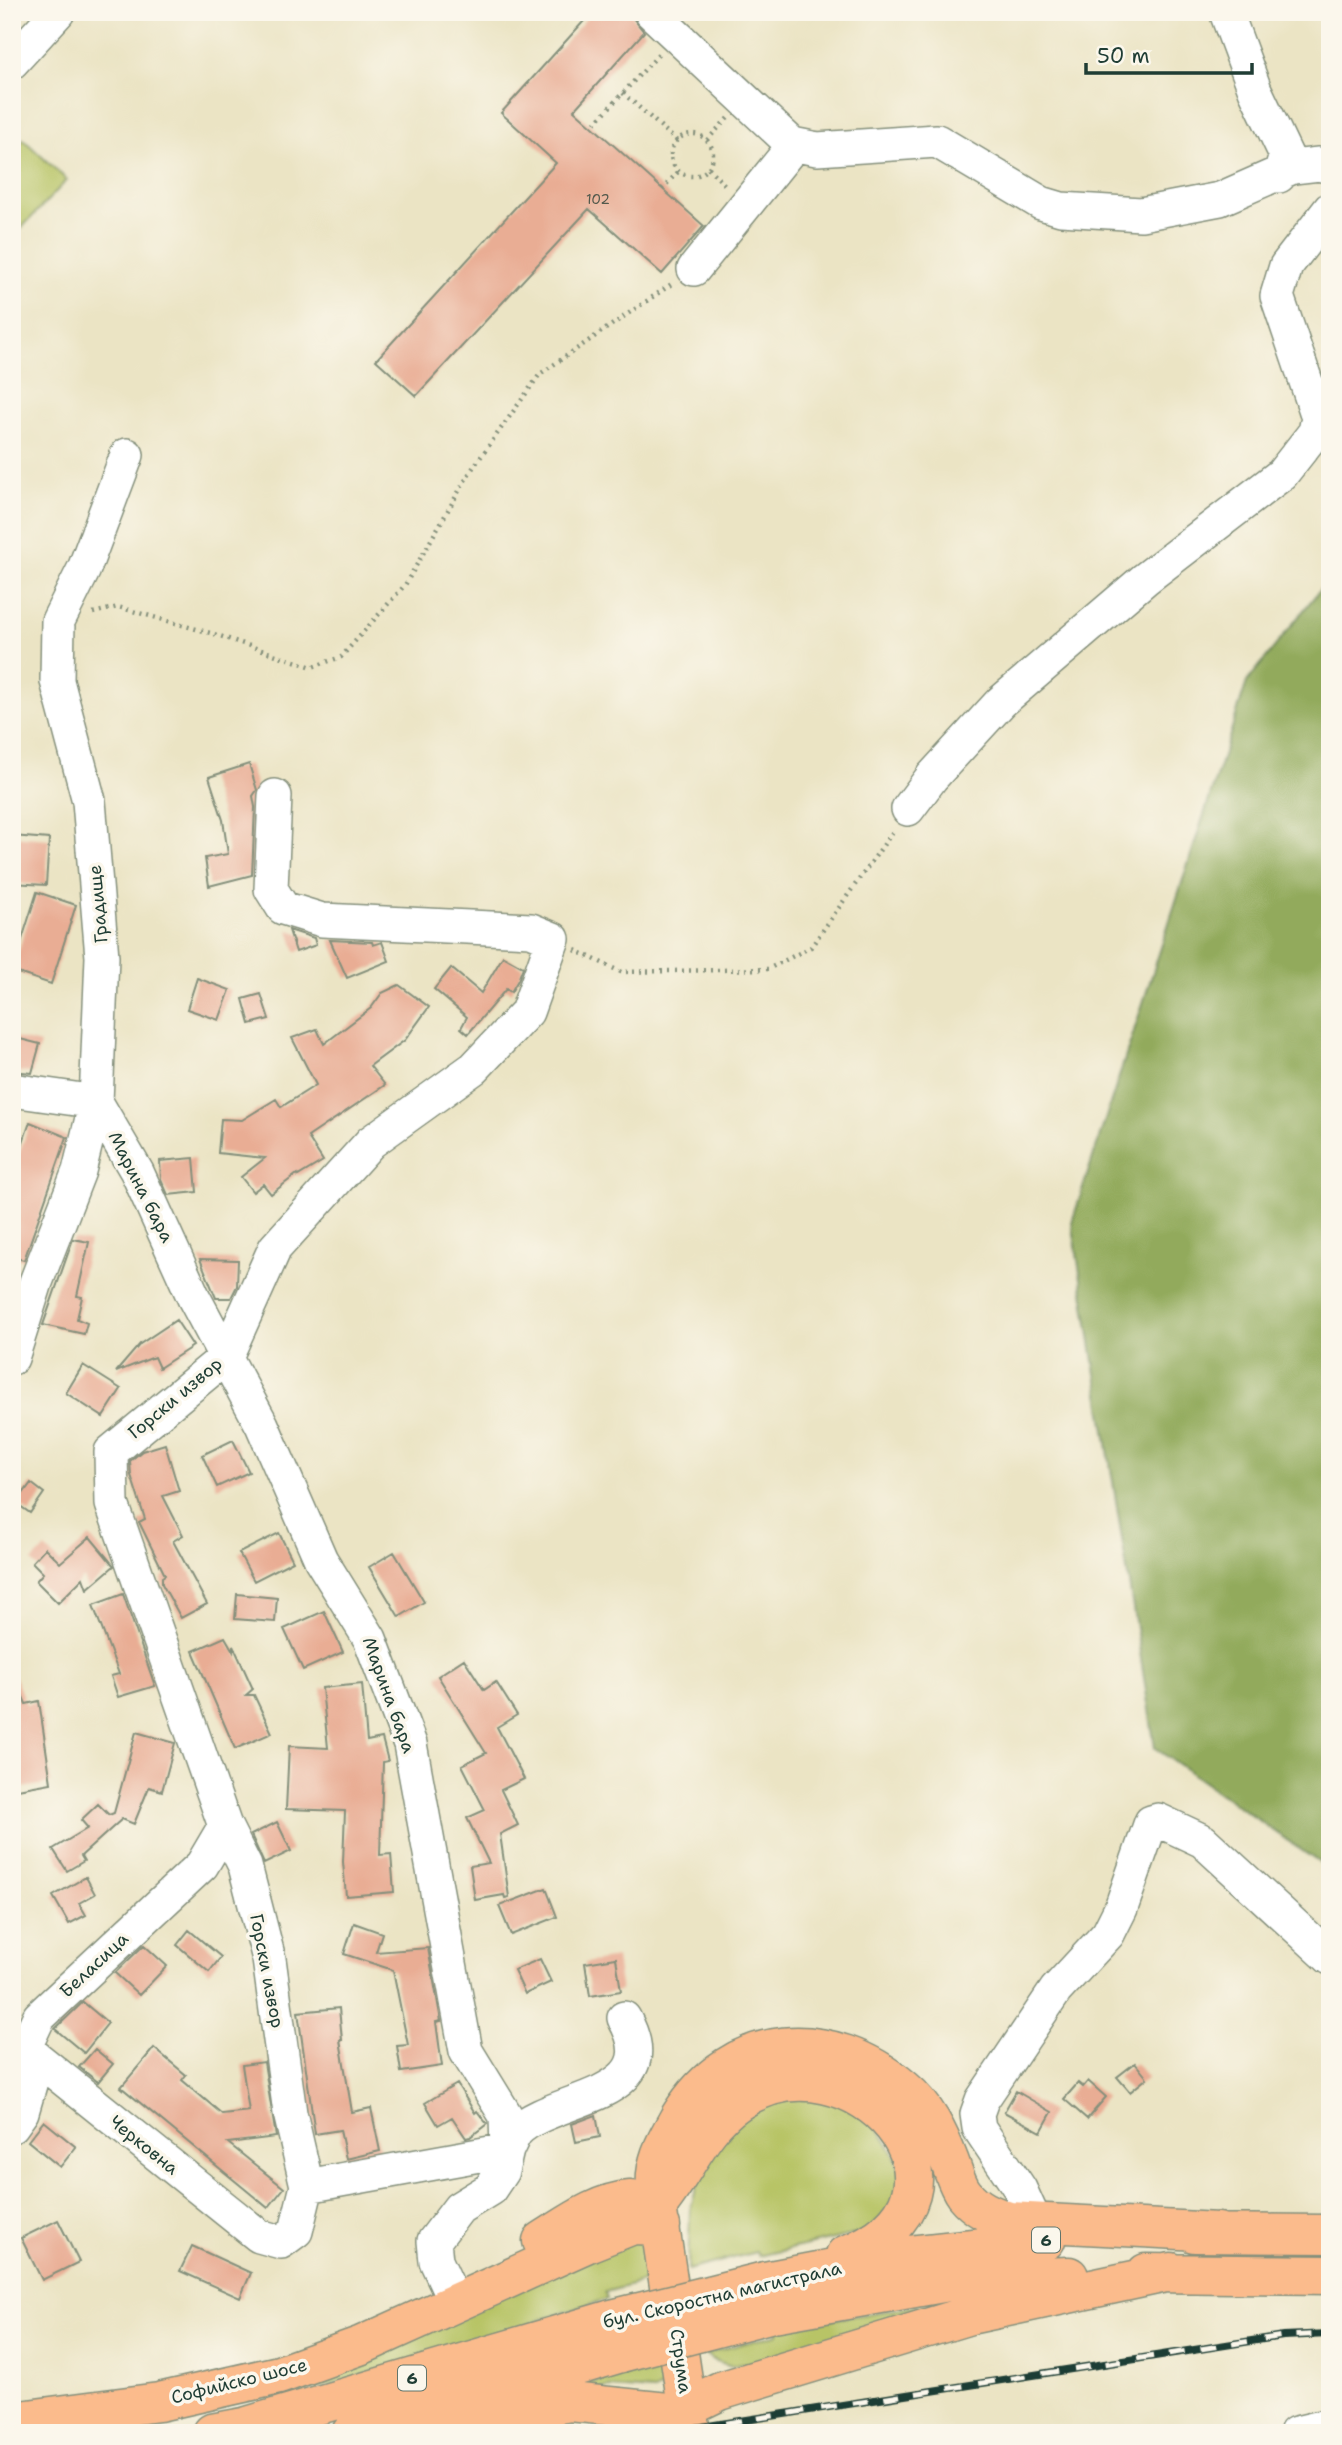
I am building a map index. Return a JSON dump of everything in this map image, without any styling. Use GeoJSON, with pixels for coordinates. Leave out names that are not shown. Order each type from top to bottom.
{"type":"FeatureCollection","features":[{"type":"Feature","properties":{"kind":"main road","name":"Струма"},"geometry":{"type":"LineString","coordinates":[[689,2420],[659,2216],[656,2175],[661,2154],[687,2106],[707,2083],[752,2052],[796,2044],[821,2047],[849,2056],[905,2090],[925,2111],[940,2137],[963,2193],[982,2211],[1009,2221],[1217,2232]]}},
{"type":"Feature","properties":{"kind":"main road"},"geometry":{"type":"LineString","coordinates":[[659,2216],[720,2116],[739,2101],[760,2091],[810,2082],[832,2084],[876,2108],[903,2139],[911,2158],[912,2197],[903,2217],[871,2244],[769,2297]]}},
{"type":"Feature","properties":{"kind":"main road","name":"Софийско шосе"},"geometry":{"type":"LineString","coordinates":[[12,2421],[159,2402],[279,2375],[362,2345],[455,2302],[476,2280],[587,2214],[631,2200],[659,2216]]}},
{"type":"Feature","properties":{"kind":"main road","name":"бул. Скоростна магистрала"},"geometry":{"type":"LineString","coordinates":[[212,2433],[617,2336],[975,2246],[1217,2232],[1330,2234]]}},
{"type":"Feature","properties":{"kind":"main road"},"geometry":{"type":"LineString","coordinates":[[453,2433],[532,2409],[570,2402],[606,2403],[667,2412],[689,2420],[720,2391],[970,2315],[1171,2272]]}},
{"type":"Feature","properties":{"kind":"main road","name":"бул. Скоростна магистрала"},"geometry":{"type":"LineString","coordinates":[[769,2297],[960,2280],[1171,2272],[1258,2276],[1330,2275]]}},
{"type":"Feature","properties":{"kind":"main road","name":"бул. Скоростна магистрала"},"geometry":{"type":"LineString","coordinates":[[351,2433],[617,2336]]}},
{"type":"Feature","properties":{"kind":"street"},"geometry":{"type":"LineString","coordinates":[[12,62],[58,12]]}},
{"type":"Feature","properties":{"kind":"street"},"geometry":{"type":"LineString","coordinates":[[651,12],[792,144],[817,149],[937,141],[1041,204],[1074,210],[1141,214],[1220,199],[1279,176],[1293,167],[1308,164],[1330,167]]}},
{"type":"Feature","properties":{"kind":"street"},"geometry":{"type":"LineString","coordinates":[[1226,12],[1255,90],[1286,155],[1279,176]]}},
{"type":"Feature","properties":{"kind":"street"},"geometry":{"type":"LineString","coordinates":[[694,269],[743,211],[792,144]]}},
{"type":"Feature","properties":{"kind":"street"},"geometry":{"type":"LineString","coordinates":[[908,809],[932,777],[1001,702],[1145,579],[1282,474],[1315,432],[1318,417],[1277,296],[1286,266],[1330,209]]}},
{"type":"Feature","properties":{"kind":"street","name":"Градище"},"geometry":{"type":"LineString","coordinates":[[12,1358],[36,1282],[79,1171],[96,1102],[102,957],[89,801],[57,681],[58,621],[84,569],[127,455]]}},
{"type":"Feature","properties":{"kind":"street"},"geometry":{"type":"LineString","coordinates":[[275,796],[271,889],[283,908],[322,920],[531,930],[553,939]]}},
{"type":"Feature","properties":{"kind":"street","name":"Горски извор"},"geometry":{"type":"LineString","coordinates":[[281,2242],[296,2231],[307,2186],[290,2113],[269,1959],[245,1866],[225,1826],[112,1504],[111,1452],[226,1357],[275,1248],[371,1142],[474,1068],[527,1012],[553,939]]}},
{"type":"Feature","properties":{"kind":"street"},"geometry":{"type":"LineString","coordinates":[[12,1090],[96,1102]]}},
{"type":"Feature","properties":{"kind":"street","name":"Марина бара"},"geometry":{"type":"LineString","coordinates":[[96,1102],[137,1172],[194,1298],[262,1425],[321,1560],[370,1639],[410,1744],[466,2051],[506,2116],[507,2150],[502,2171],[490,2189],[459,2207],[434,2241],[436,2261],[455,2302]]}},
{"type":"Feature","properties":{"kind":"street"},"geometry":{"type":"LineString","coordinates":[[1035,2222],[1020,2189],[979,2128],[977,2114],[982,2100],[1056,1990],[1108,1934],[1121,1909],[1151,1822],[1158,1819],[1203,1841],[1330,1958]]}},
{"type":"Feature","properties":{"kind":"street","name":"Беласица"},"geometry":{"type":"LineString","coordinates":[[19,2043],[39,2017],[202,1865],[225,1826]]}},
{"type":"Feature","properties":{"kind":"street"},"geometry":{"type":"LineString","coordinates":[[307,2186],[507,2150],[516,2132],[538,2118],[590,2098],[610,2087],[627,2071],[635,2053],[635,2037],[624,2018]]}},
{"type":"Feature","properties":{"kind":"street"},"geometry":{"type":"LineString","coordinates":[[16,2116],[31,2081],[19,2043]]}},
{"type":"Feature","properties":{"kind":"street","name":"Черковна"},"geometry":{"type":"LineString","coordinates":[[19,2043],[236,2220],[258,2236],[281,2242]]}},
{"type":"Feature","properties":{"kind":"street"},"geometry":{"type":"LineString","coordinates":[[1296,2433],[1330,2425]]}},
{"type":"Feature","properties":{"kind":"path"},"geometry":{"type":"LineString","coordinates":[[595,123],[676,35]]}},
{"type":"Feature","properties":{"kind":"path"},"geometry":{"type":"LineString","coordinates":[[623,93],[677,141]]}},
{"type":"Feature","properties":{"kind":"path"},"geometry":{"type":"LineString","coordinates":[[688,134],[701,136],[713,152],[713,159],[705,171],[692,176],[679,171],[671,153],[677,141],[688,134]]}},
{"type":"Feature","properties":{"kind":"path"},"geometry":{"type":"LineString","coordinates":[[662,189],[679,171]]}},
{"type":"Feature","properties":{"kind":"path"},"geometry":{"type":"LineString","coordinates":[[58,621],[118,607],[214,634],[312,667],[341,657],[405,585],[470,472],[540,374],[694,269]]}},
{"type":"Feature","properties":{"kind":"path"},"geometry":{"type":"LineString","coordinates":[[553,939],[621,972],[768,970],[811,947],[908,809]]}},
{"type":"Feature","properties":{"kind":"green space"},"geometry":{"type":"Polygon","coordinates":[[[23,139],[67,180],[12,238],[12,151],[23,139]]]}},
{"type":"Feature","properties":{"kind":"green space"},"geometry":{"type":"Polygon","coordinates":[[[1330,577],[1330,1870],[1155,1748],[1072,1222],[1247,682],[1330,577]]]}},
{"type":"Feature","properties":{"kind":"green space"},"geometry":{"type":"Polygon","coordinates":[[[833,2094],[873,2124],[890,2146],[901,2176],[904,2194],[869,2231],[758,2256],[756,2252],[688,2270],[690,2210],[704,2163],[735,2119],[773,2097],[833,2094]]]}},
{"type":"Feature","properties":{"kind":"green space"},"geometry":{"type":"Polygon","coordinates":[[[634,2232],[655,2241],[662,2277],[605,2292],[607,2299],[321,2388],[293,2392],[634,2232]]]}},
{"type":"Feature","properties":{"kind":"green space"},"geometry":{"type":"Polygon","coordinates":[[[968,2298],[795,2354],[732,2366],[713,2360],[705,2354],[778,2334],[777,2328],[968,2298]]]}},
{"type":"Feature","properties":{"kind":"green space"},"geometry":{"type":"Polygon","coordinates":[[[672,2362],[667,2385],[654,2391],[610,2388],[552,2393],[672,2362]]]}},
{"type":"Feature","properties":{"kind":"building"},"geometry":{"type":"Polygon","coordinates":[[[592,12],[632,12],[633,18],[644,32],[574,110],[704,226],[662,274],[589,209],[416,396],[376,360],[556,163],[501,113],[592,12]]]}},
{"type":"Feature","properties":{"kind":"building"},"geometry":{"type":"Polygon","coordinates":[[[249,764],[257,790],[253,796],[255,807],[252,875],[209,886],[205,858],[228,854],[223,820],[209,777],[249,764]]]}},
{"type":"Feature","properties":{"kind":"building"},"geometry":{"type":"Polygon","coordinates":[[[12,836],[49,839],[46,885],[12,883],[12,836]]]}},
{"type":"Feature","properties":{"kind":"building"},"geometry":{"type":"Polygon","coordinates":[[[37,892],[76,905],[51,984],[12,971],[37,892]]]}},
{"type":"Feature","properties":{"kind":"building"},"geometry":{"type":"Polygon","coordinates":[[[289,930],[314,938],[316,945],[296,952],[289,930]]]}},
{"type":"Feature","properties":{"kind":"building"},"geometry":{"type":"Polygon","coordinates":[[[330,940],[372,942],[373,945],[382,942],[389,961],[347,978],[330,940]]]}},
{"type":"Feature","properties":{"kind":"building"},"geometry":{"type":"Polygon","coordinates":[[[503,956],[523,967],[518,980],[511,992],[506,989],[468,1034],[461,1028],[467,1017],[434,989],[451,968],[481,993],[503,956]]]}},
{"type":"Feature","properties":{"kind":"building"},"geometry":{"type":"Polygon","coordinates":[[[197,978],[230,990],[219,1020],[187,1009],[197,978]]]}},
{"type":"Feature","properties":{"kind":"building"},"geometry":{"type":"Polygon","coordinates":[[[399,985],[429,1007],[405,1040],[370,1066],[385,1085],[308,1137],[323,1161],[298,1176],[297,1174],[271,1194],[263,1184],[253,1192],[241,1177],[265,1158],[218,1153],[221,1119],[242,1120],[276,1099],[281,1107],[316,1085],[292,1038],[317,1029],[324,1044],[371,1008],[382,993],[399,985]]]}},
{"type":"Feature","properties":{"kind":"building"},"geometry":{"type":"Polygon","coordinates":[[[261,994],[269,1019],[250,1024],[243,999],[261,994]]]}},
{"type":"Feature","properties":{"kind":"building"},"geometry":{"type":"Polygon","coordinates":[[[12,1037],[40,1044],[32,1073],[12,1071],[12,1037]]]}},
{"type":"Feature","properties":{"kind":"building"},"geometry":{"type":"Polygon","coordinates":[[[30,1122],[67,1137],[24,1260],[12,1257],[12,1174],[30,1122]]]}},
{"type":"Feature","properties":{"kind":"building"},"geometry":{"type":"Polygon","coordinates":[[[194,1158],[197,1192],[168,1195],[161,1179],[160,1161],[194,1158]]]}},
{"type":"Feature","properties":{"kind":"building"},"geometry":{"type":"Polygon","coordinates":[[[73,1239],[89,1242],[77,1296],[82,1297],[77,1319],[87,1323],[84,1334],[43,1325],[73,1239]]]}},
{"type":"Feature","properties":{"kind":"building"},"geometry":{"type":"Polygon","coordinates":[[[200,1259],[238,1260],[237,1286],[231,1298],[216,1298],[200,1259]]]}},
{"type":"Feature","properties":{"kind":"building"},"geometry":{"type":"Polygon","coordinates":[[[176,1320],[193,1346],[159,1368],[154,1357],[116,1372],[140,1344],[176,1320]]]}},
{"type":"Feature","properties":{"kind":"building"},"geometry":{"type":"Polygon","coordinates":[[[83,1365],[121,1389],[103,1417],[66,1393],[83,1365]]]}},
{"type":"Feature","properties":{"kind":"building"},"geometry":{"type":"Polygon","coordinates":[[[233,1440],[249,1472],[217,1487],[202,1455],[233,1440]]]}},
{"type":"Feature","properties":{"kind":"building"},"geometry":{"type":"Polygon","coordinates":[[[165,1444],[179,1491],[163,1496],[183,1535],[173,1541],[207,1604],[181,1618],[162,1584],[162,1577],[165,1575],[139,1522],[145,1519],[131,1475],[130,1461],[142,1451],[165,1444]]]}},
{"type":"Feature","properties":{"kind":"building"},"geometry":{"type":"Polygon","coordinates":[[[31,1483],[44,1493],[30,1513],[16,1503],[31,1483]]]}},
{"type":"Feature","properties":{"kind":"building"},"geometry":{"type":"Polygon","coordinates":[[[279,1533],[293,1561],[254,1581],[239,1553],[279,1533]]]}},
{"type":"Feature","properties":{"kind":"building"},"geometry":{"type":"Polygon","coordinates":[[[90,1537],[114,1566],[87,1589],[83,1578],[58,1603],[36,1581],[43,1573],[32,1562],[45,1548],[60,1563],[90,1537]]]}},
{"type":"Feature","properties":{"kind":"building"},"geometry":{"type":"Polygon","coordinates":[[[394,1552],[424,1602],[399,1617],[369,1567],[394,1552]]]}},
{"type":"Feature","properties":{"kind":"building"},"geometry":{"type":"Polygon","coordinates":[[[123,1594],[155,1686],[118,1697],[111,1676],[119,1674],[93,1605],[123,1594]]]}},
{"type":"Feature","properties":{"kind":"building"},"geometry":{"type":"Polygon","coordinates":[[[237,1594],[277,1598],[275,1622],[235,1619],[237,1594]]]}},
{"type":"Feature","properties":{"kind":"building"},"geometry":{"type":"Polygon","coordinates":[[[324,1611],[343,1652],[303,1670],[284,1629],[324,1611]]]}},
{"type":"Feature","properties":{"kind":"building"},"geometry":{"type":"Polygon","coordinates":[[[225,1637],[233,1651],[233,1645],[253,1689],[246,1695],[254,1695],[272,1733],[235,1749],[193,1651],[225,1637]]]}},
{"type":"Feature","properties":{"kind":"building"},"geometry":{"type":"Polygon","coordinates":[[[464,1659],[484,1690],[496,1682],[517,1715],[497,1727],[524,1779],[501,1790],[518,1825],[500,1834],[509,1897],[505,1898],[504,1895],[475,1900],[470,1866],[489,1863],[467,1818],[485,1810],[462,1765],[486,1753],[438,1676],[464,1659]]]}},
{"type":"Feature","properties":{"kind":"building"},"geometry":{"type":"Polygon","coordinates":[[[12,1671],[26,1704],[39,1701],[51,1783],[12,1790],[12,1671]]]}},
{"type":"Feature","properties":{"kind":"building"},"geometry":{"type":"Polygon","coordinates":[[[362,1684],[367,1741],[382,1738],[388,1761],[383,1762],[380,1855],[391,1854],[394,1892],[346,1896],[343,1862],[345,1811],[286,1809],[289,1746],[328,1748],[322,1688],[362,1684]]]}},
{"type":"Feature","properties":{"kind":"building"},"geometry":{"type":"Polygon","coordinates":[[[136,1732],[175,1743],[162,1791],[149,1787],[134,1824],[122,1819],[81,1856],[84,1861],[67,1871],[53,1849],[88,1828],[81,1820],[98,1804],[109,1815],[114,1813],[136,1732]]]}},
{"type":"Feature","properties":{"kind":"building"},"geometry":{"type":"Polygon","coordinates":[[[277,1822],[291,1851],[264,1864],[251,1835],[277,1822]]]}},
{"type":"Feature","properties":{"kind":"building"},"geometry":{"type":"Polygon","coordinates":[[[86,1877],[95,1894],[79,1903],[86,1915],[69,1924],[53,1896],[86,1877]]]}},
{"type":"Feature","properties":{"kind":"building"},"geometry":{"type":"Polygon","coordinates":[[[546,1888],[557,1917],[511,1935],[499,1906],[546,1888]]]}},
{"type":"Feature","properties":{"kind":"building"},"geometry":{"type":"Polygon","coordinates":[[[354,1923],[382,1933],[376,1952],[428,1948],[441,2021],[436,2022],[442,2066],[401,2072],[397,2046],[408,2045],[393,1970],[344,1954],[354,1923]]]}},
{"type":"Feature","properties":{"kind":"building"},"geometry":{"type":"Polygon","coordinates":[[[189,1930],[221,1957],[209,1972],[177,1945],[189,1930]]]}},
{"type":"Feature","properties":{"kind":"building"},"geometry":{"type":"Polygon","coordinates":[[[144,1945],[167,1966],[139,1995],[115,1973],[144,1945]]]}},
{"type":"Feature","properties":{"kind":"building"},"geometry":{"type":"Polygon","coordinates":[[[616,1958],[621,1991],[590,1996],[585,1963],[616,1958]]]}},
{"type":"Feature","properties":{"kind":"building"},"geometry":{"type":"Polygon","coordinates":[[[540,1959],[551,1982],[525,1994],[514,1970],[540,1959]]]}},
{"type":"Feature","properties":{"kind":"building"},"geometry":{"type":"Polygon","coordinates":[[[83,2002],[108,2023],[84,2053],[55,2029],[83,2002]]]}},
{"type":"Feature","properties":{"kind":"building"},"geometry":{"type":"Polygon","coordinates":[[[339,2008],[340,2040],[352,2112],[371,2108],[380,2151],[346,2159],[340,2130],[315,2134],[298,2012],[339,2008]]]}},
{"type":"Feature","properties":{"kind":"building"},"geometry":{"type":"Polygon","coordinates":[[[154,2048],[186,2075],[182,2080],[222,2114],[249,2111],[242,2065],[264,2062],[276,2137],[228,2143],[284,2188],[268,2208],[121,2087],[154,2048]]]}},
{"type":"Feature","properties":{"kind":"building"},"geometry":{"type":"Polygon","coordinates":[[[95,2049],[113,2064],[98,2082],[79,2067],[95,2049]]]}},
{"type":"Feature","properties":{"kind":"building"},"geometry":{"type":"Polygon","coordinates":[[[1135,2063],[1147,2078],[1130,2092],[1117,2077],[1135,2063]]]}},
{"type":"Feature","properties":{"kind":"building"},"geometry":{"type":"Polygon","coordinates":[[[1088,2081],[1106,2097],[1087,2119],[1064,2099],[1078,2083],[1083,2087],[1088,2081]]]}},
{"type":"Feature","properties":{"kind":"building"},"geometry":{"type":"Polygon","coordinates":[[[457,2084],[475,2113],[477,2111],[487,2124],[466,2138],[452,2117],[438,2125],[425,2103],[457,2084]]]}},
{"type":"Feature","properties":{"kind":"building"},"geometry":{"type":"Polygon","coordinates":[[[1016,2091],[1052,2112],[1041,2132],[1004,2112],[1016,2091]]]}},
{"type":"Feature","properties":{"kind":"building"},"geometry":{"type":"Polygon","coordinates":[[[596,2115],[600,2137],[576,2142],[572,2124],[596,2115]]]}},
{"type":"Feature","properties":{"kind":"building"},"geometry":{"type":"Polygon","coordinates":[[[44,2121],[76,2147],[60,2167],[28,2141],[44,2121]]]}},
{"type":"Feature","properties":{"kind":"building"},"geometry":{"type":"Polygon","coordinates":[[[58,2220],[79,2262],[42,2280],[21,2238],[58,2220]]]}},
{"type":"Feature","properties":{"kind":"building"},"geometry":{"type":"Polygon","coordinates":[[[192,2246],[251,2273],[240,2298],[180,2271],[192,2246]]]}},
{"type":"Feature","properties":{"kind":"railway"},"geometry":{"type":"LineString","coordinates":[[663,2433],[1283,2336],[1330,2334]]}}]}
